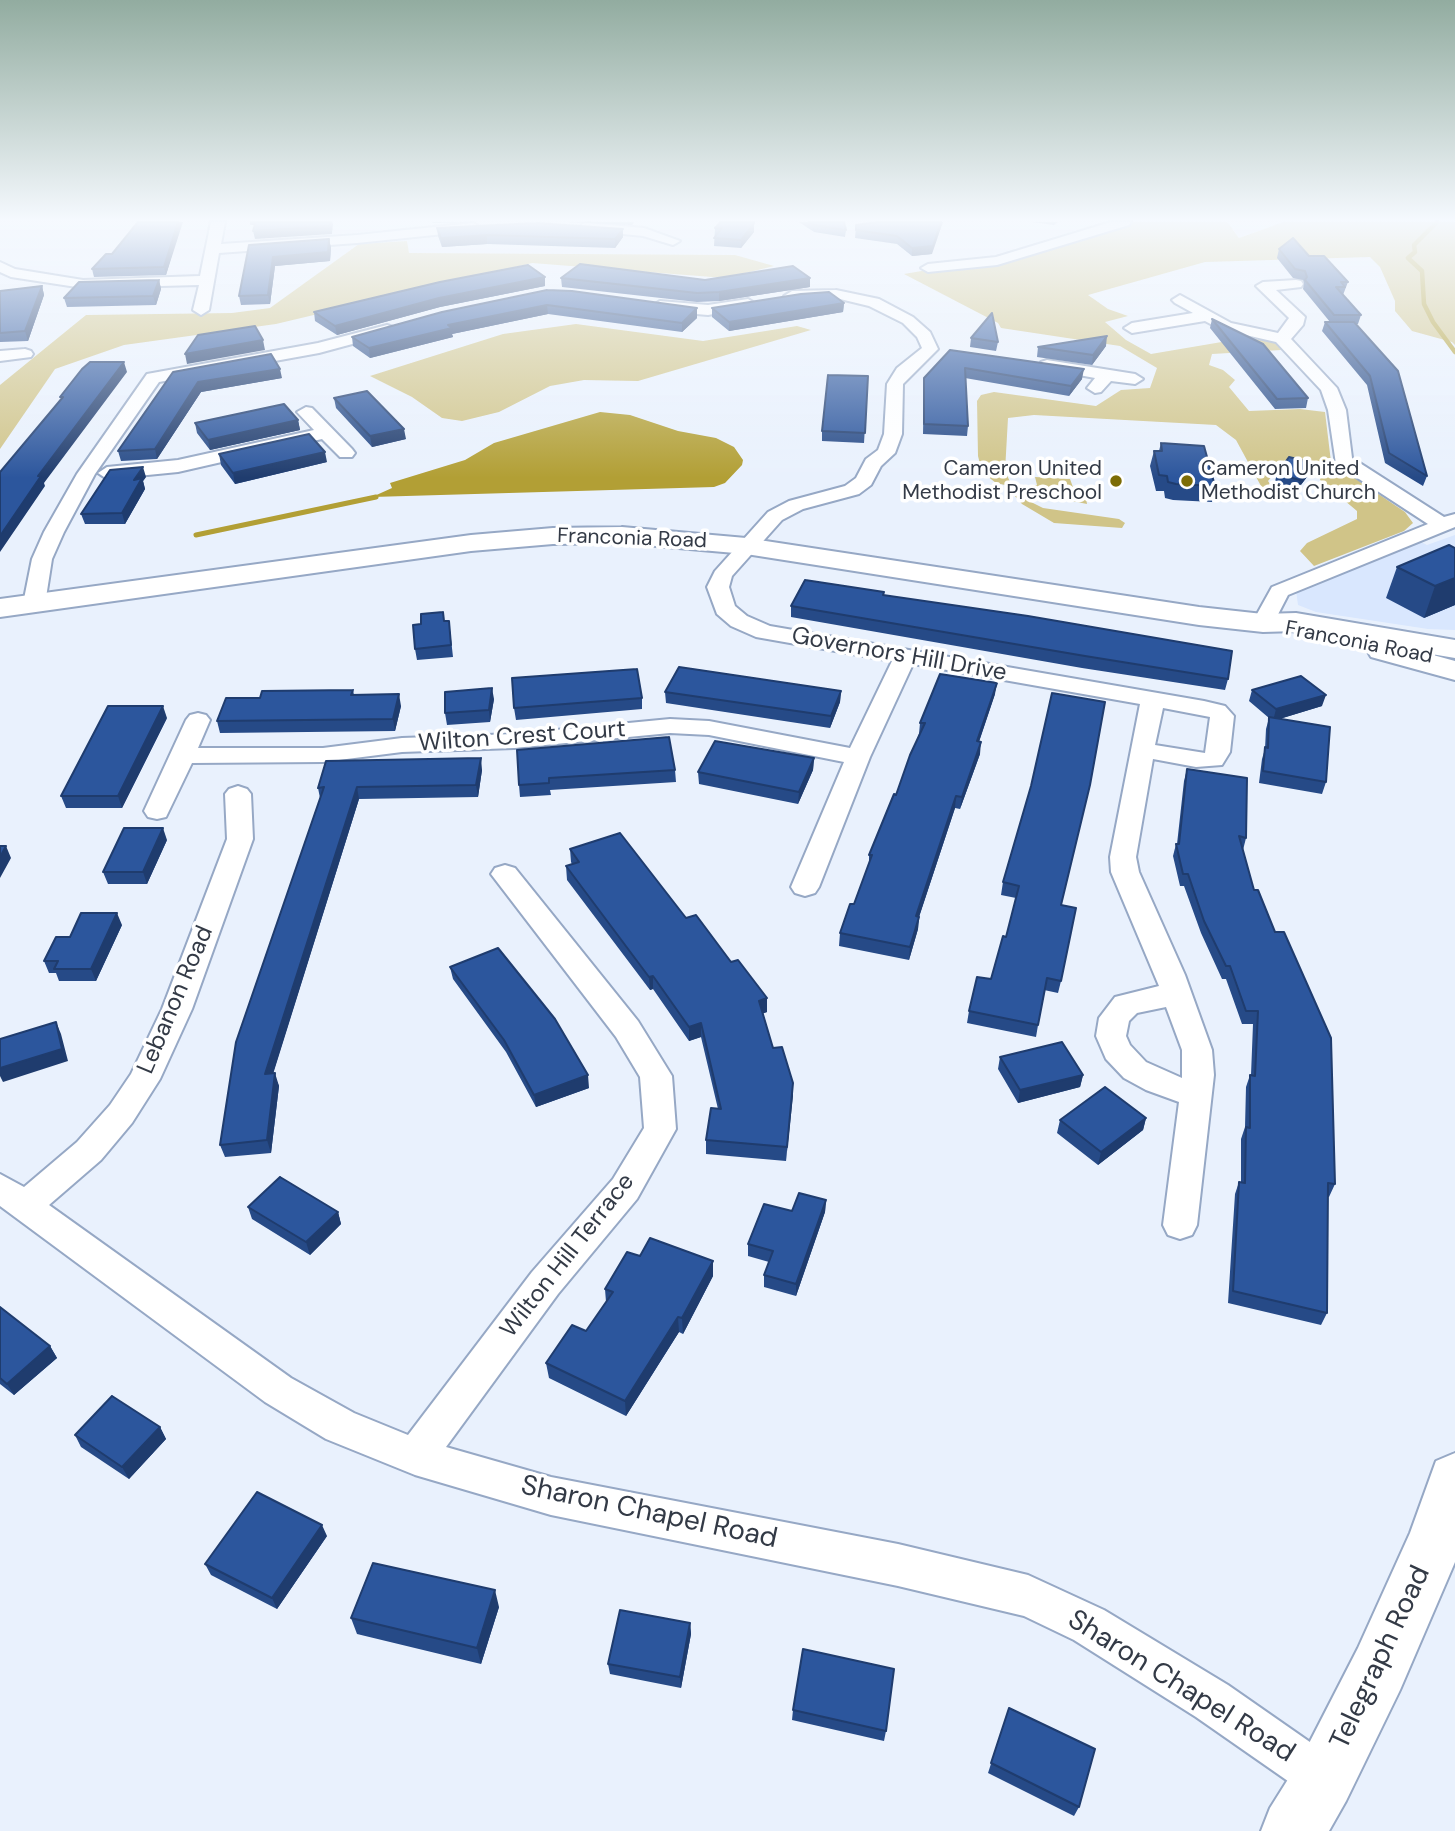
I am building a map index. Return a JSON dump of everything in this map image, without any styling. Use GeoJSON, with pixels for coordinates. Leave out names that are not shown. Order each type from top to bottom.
{"type":"FeatureCollection","features":[{"type":"Feature","properties":{"kind":"main road","name":"Franconia Road"},"geometry":{"type":"LineString","coordinates":[[0,608],[362,557],[539,537],[622,535],[746,546],[1010,588],[1263,623],[1287,631],[1387,644],[1455,649]]}},
{"type":"Feature","properties":{"kind":"main road"},"geometry":{"type":"LineString","coordinates":[[1387,644],[1455,640]]}},
{"type":"Feature","properties":{"kind":"main road","name":"Franconia Road"},"geometry":{"type":"LineString","coordinates":[[1387,644],[1455,662]]}},
{"type":"Feature","properties":{"kind":"main road"},"geometry":{"type":"LineString","coordinates":[[1387,644],[1455,671]]}},
{"type":"Feature","properties":{"kind":"main road","name":"Telegraph Road"},"geometry":{"type":"LineString","coordinates":[[1309,1805],[1379,1669],[1437,1538],[1455,1479]]}},
{"type":"Feature","properties":{"kind":"street"},"geometry":{"type":"LineString","coordinates":[[682,307],[708,310],[724,307]]}},
{"type":"Feature","properties":{"kind":"street"},"geometry":{"type":"LineString","coordinates":[[884,307],[908,320],[924,335],[930,349]]}},
{"type":"Feature","properties":{"kind":"street"},"geometry":{"type":"LineString","coordinates":[[1192,307],[1226,326],[1282,339],[1329,387],[1337,410],[1341,456],[1347,465],[1449,523]]}},
{"type":"Feature","properties":{"kind":"street"},"geometry":{"type":"LineString","coordinates":[[1282,339],[1295,326],[1297,317],[1287,307]]}},
{"type":"Feature","properties":{"kind":"street"},"geometry":{"type":"LineString","coordinates":[[1132,328],[1205,316]]}},
{"type":"Feature","properties":{"kind":"street"},"geometry":{"type":"LineString","coordinates":[[34,604],[47,546],[86,474],[153,378],[319,348],[402,326]]}},
{"type":"Feature","properties":{"kind":"street"},"geometry":{"type":"LineString","coordinates":[[930,349],[952,351]]}},
{"type":"Feature","properties":{"kind":"street"},"geometry":{"type":"LineString","coordinates":[[746,546],[775,516],[796,505],[852,490],[864,481],[873,463],[886,453],[890,446],[898,378],[926,356],[930,349]]}},
{"type":"Feature","properties":{"kind":"street"},"geometry":{"type":"LineString","coordinates":[[0,356],[25,354]]}},
{"type":"Feature","properties":{"kind":"street"},"geometry":{"type":"LineString","coordinates":[[1026,362],[1101,382],[1135,379]]}},
{"type":"Feature","properties":{"kind":"street"},"geometry":{"type":"LineString","coordinates":[[306,412],[346,453]]}},
{"type":"Feature","properties":{"kind":"street"},"geometry":{"type":"LineString","coordinates":[[86,474],[178,466],[326,433]]}},
{"type":"Feature","properties":{"kind":"street"},"geometry":{"type":"LineString","coordinates":[[1263,623],[1279,591],[1449,523]]}},
{"type":"Feature","properties":{"kind":"street","name":"Governors Hill Drive"},"geometry":{"type":"LineString","coordinates":[[746,546],[722,575],[718,587],[725,610],[739,621],[764,632],[1153,699],[1220,713],[1223,720],[1218,752],[1213,760],[1202,761],[1142,750]]}},
{"type":"Feature","properties":{"kind":"street"},"geometry":{"type":"LineString","coordinates":[[804,887],[858,757],[905,657]]}},
{"type":"Feature","properties":{"kind":"street"},"geometry":{"type":"LineString","coordinates":[[1153,699],[1123,857],[1125,872],[1178,995],[1197,1050],[1195,1095],[1180,1226]]}},
{"type":"Feature","properties":{"kind":"street"},"geometry":{"type":"LineString","coordinates":[[157,811],[198,720]]}},
{"type":"Feature","properties":{"kind":"street","name":"Wilton Crest Court"},"geometry":{"type":"LineString","coordinates":[[183,756],[323,755],[402,745],[478,744],[670,726],[709,728],[858,757]]}},
{"type":"Feature","properties":{"kind":"street","name":"Lebanon Road"},"geometry":{"type":"LineString","coordinates":[[12,1197],[89,1151],[121,1114],[144,1079],[177,1009],[240,839],[238,794]]}},
{"type":"Feature","properties":{"kind":"street","name":"Wilton Hill Terrace"},"geometry":{"type":"LineString","coordinates":[[415,1457],[545,1283],[625,1189],[660,1129],[656,1076],[627,1029],[505,874]]}},
{"type":"Feature","properties":{"kind":"street"},"geometry":{"type":"LineString","coordinates":[[1178,995],[1147,998],[1126,1005],[1114,1018],[1111,1036],[1117,1051],[1135,1070],[1157,1082],[1195,1095]]}},
{"type":"Feature","properties":{"kind":"street","name":"Sharon Chapel Road"},"geometry":{"type":"LineString","coordinates":[[12,1197],[278,1390],[340,1426],[415,1457],[551,1496],[898,1564],[1028,1596],[1089,1625],[1212,1701],[1309,1805]]}},
{"type":"Feature","properties":{"kind":"shaded area"},"geometry":{"type":"Polygon","coordinates":[[[345,307],[276,324],[124,345],[55,369],[0,449],[0,385],[86,315],[232,313],[270,308],[345,307]]]}},
{"type":"Feature","properties":{"kind":"shaded area"},"geometry":{"type":"Polygon","coordinates":[[[968,307],[1106,307],[1128,316],[1105,322],[1126,340],[1151,354],[1251,337],[1275,342],[1281,350],[1212,354],[1209,365],[1223,370],[1235,380],[1229,387],[1249,411],[1300,409],[1325,412],[1331,462],[1405,512],[1413,523],[1404,531],[1314,566],[1300,551],[1307,543],[1357,519],[1357,511],[1320,480],[1322,472],[1283,463],[1268,481],[1277,494],[1267,497],[1236,440],[1216,425],[1034,415],[1008,418],[1005,471],[1012,486],[1025,499],[1043,508],[1119,519],[1125,523],[1122,528],[1054,523],[1022,504],[1005,485],[996,483],[982,472],[978,456],[977,401],[981,395],[994,392],[1096,406],[1121,390],[1150,388],[1157,368],[1120,346],[1001,328],[998,323],[968,307]]]}},
{"type":"Feature","properties":{"kind":"shaded area"},"geometry":{"type":"Polygon","coordinates":[[[1395,307],[1455,307],[1455,345],[1412,331],[1395,307]]]}},
{"type":"Feature","properties":{"kind":"shaded area"},"geometry":{"type":"Polygon","coordinates":[[[576,324],[703,341],[797,326],[811,330],[638,381],[584,380],[550,386],[499,412],[462,421],[442,418],[412,397],[370,376],[503,334],[576,324]]]}},
{"type":"Feature","properties":{"kind":"shaded area"},"geometry":{"type":"Polygon","coordinates":[[[600,412],[630,415],[678,431],[716,438],[734,447],[743,460],[742,465],[725,483],[714,487],[372,497],[392,488],[390,483],[465,460],[494,443],[600,412]]]}},
{"type":"Feature","properties":{"kind":"shaded area"},"geometry":{"type":"Polygon","coordinates":[[[1035,477],[1070,479],[1074,490],[1085,491],[1087,504],[1042,495],[1032,485],[1037,485],[1035,477]]]}},
{"type":"Feature","properties":{"kind":"shaded area"},"geometry":{"type":"Polygon","coordinates":[[[1455,535],[1455,630],[1428,629],[1316,612],[1298,605],[1296,590],[1419,541],[1427,545],[1455,535]]]}},
{"type":"Feature","properties":{"kind":"building"},"geometry":{"type":"Polygon","coordinates":[[[0,307],[34,307],[25,331],[0,333],[0,307]]]}},
{"type":"Feature","properties":{"kind":"building"},"geometry":{"type":"Polygon","coordinates":[[[333,307],[404,307],[335,326],[314,312],[333,307]]]}},
{"type":"Feature","properties":{"kind":"building"},"geometry":{"type":"Polygon","coordinates":[[[464,307],[535,307],[448,325],[452,328],[369,348],[352,337],[464,307]]]}},
{"type":"Feature","properties":{"kind":"building"},"geometry":{"type":"Polygon","coordinates":[[[565,307],[697,308],[682,323],[565,307]]]}},
{"type":"Feature","properties":{"kind":"building"},"geometry":{"type":"Polygon","coordinates":[[[716,307],[817,307],[729,322],[712,308],[716,307]]]}},
{"type":"Feature","properties":{"kind":"building"},"geometry":{"type":"Polygon","coordinates":[[[1328,307],[1354,307],[1361,315],[1334,315],[1328,307]]]}},
{"type":"Feature","properties":{"kind":"building"},"geometry":{"type":"Polygon","coordinates":[[[992,313],[998,342],[971,338],[992,313]]]}},
{"type":"Feature","properties":{"kind":"building"},"geometry":{"type":"Polygon","coordinates":[[[1212,319],[1263,344],[1308,398],[1277,399],[1212,319]]]}},
{"type":"Feature","properties":{"kind":"building"},"geometry":{"type":"Polygon","coordinates":[[[1325,322],[1354,322],[1398,371],[1427,476],[1389,453],[1370,376],[1325,322]]]}},
{"type":"Feature","properties":{"kind":"building"},"geometry":{"type":"Polygon","coordinates":[[[255,326],[263,340],[185,354],[198,335],[255,326]]]}},
{"type":"Feature","properties":{"kind":"building"},"geometry":{"type":"Polygon","coordinates":[[[1107,336],[1093,355],[1038,347],[1107,336]]]}},
{"type":"Feature","properties":{"kind":"building"},"geometry":{"type":"Polygon","coordinates":[[[950,350],[1084,369],[1071,386],[965,368],[968,426],[924,424],[924,378],[950,350]]]}},
{"type":"Feature","properties":{"kind":"building"},"geometry":{"type":"Polygon","coordinates":[[[271,354],[280,369],[198,382],[155,449],[118,451],[173,372],[271,354]]]}},
{"type":"Feature","properties":{"kind":"building"},"geometry":{"type":"Polygon","coordinates":[[[90,362],[124,362],[38,476],[41,476],[0,536],[0,472],[90,362]]]}},
{"type":"Feature","properties":{"kind":"building"},"geometry":{"type":"Polygon","coordinates":[[[828,375],[868,376],[865,433],[822,431],[828,375]]]}},
{"type":"Feature","properties":{"kind":"building"},"geometry":{"type":"Polygon","coordinates":[[[367,391],[404,429],[370,436],[334,398],[367,391]]]}},
{"type":"Feature","properties":{"kind":"building"},"geometry":{"type":"Polygon","coordinates":[[[284,404],[298,420],[208,440],[195,423],[284,404]]]}},
{"type":"Feature","properties":{"kind":"building"},"geometry":{"type":"Polygon","coordinates":[[[309,434],[325,452],[233,473],[219,454],[309,434]]]}},
{"type":"Feature","properties":{"kind":"building"},"geometry":{"type":"Polygon","coordinates":[[[1161,443],[1204,446],[1215,486],[1176,484],[1168,482],[1167,476],[1159,475],[1154,451],[1162,451],[1161,443]]]}},
{"type":"Feature","properties":{"kind":"building"},"geometry":{"type":"Polygon","coordinates":[[[1289,457],[1313,463],[1300,480],[1277,474],[1289,457]]]}},
{"type":"Feature","properties":{"kind":"building"},"geometry":{"type":"Polygon","coordinates":[[[143,467],[134,480],[142,478],[122,513],[81,514],[110,470],[143,467]]]}},
{"type":"Feature","properties":{"kind":"building"},"geometry":{"type":"Polygon","coordinates":[[[1449,545],[1455,548],[1455,578],[1435,586],[1397,567],[1449,545]]]}},
{"type":"Feature","properties":{"kind":"building"},"geometry":{"type":"Polygon","coordinates":[[[805,580],[1232,651],[1228,679],[791,606],[805,580]]]}},
{"type":"Feature","properties":{"kind":"building"},"geometry":{"type":"Polygon","coordinates":[[[443,612],[444,621],[449,621],[451,645],[415,649],[413,625],[421,624],[421,614],[443,612]]]}},
{"type":"Feature","properties":{"kind":"building"},"geometry":{"type":"Polygon","coordinates":[[[679,667],[841,691],[831,716],[665,692],[679,667]]]}},
{"type":"Feature","properties":{"kind":"building"},"geometry":{"type":"Polygon","coordinates":[[[637,669],[642,698],[514,708],[512,678],[637,669]]]}},
{"type":"Feature","properties":{"kind":"building"},"geometry":{"type":"Polygon","coordinates":[[[940,674],[997,683],[962,797],[956,796],[916,916],[919,917],[910,947],[840,933],[850,904],[854,904],[872,855],[869,855],[925,723],[920,723],[940,674]]]}},
{"type":"Feature","properties":{"kind":"building"},"geometry":{"type":"Polygon","coordinates":[[[1301,676],[1326,695],[1276,709],[1252,690],[1301,676]]]}},
{"type":"Feature","properties":{"kind":"building"},"geometry":{"type":"Polygon","coordinates":[[[492,688],[489,710],[445,713],[445,692],[492,688]]]}},
{"type":"Feature","properties":{"kind":"building"},"geometry":{"type":"Polygon","coordinates":[[[353,690],[351,695],[399,694],[393,719],[217,721],[226,698],[260,698],[262,691],[353,690]]]}},
{"type":"Feature","properties":{"kind":"building"},"geometry":{"type":"Polygon","coordinates":[[[1052,693],[1105,702],[1090,785],[1061,905],[1076,908],[1061,981],[1047,978],[1038,1025],[969,1011],[977,977],[991,979],[1003,936],[1006,937],[1019,886],[1003,882],[1031,786],[1052,693]]]}},
{"type":"Feature","properties":{"kind":"building"},"geometry":{"type":"Polygon","coordinates":[[[108,706],[163,706],[118,796],[61,796],[108,706]]]}},
{"type":"Feature","properties":{"kind":"building"},"geometry":{"type":"Polygon","coordinates":[[[1269,717],[1330,727],[1326,782],[1263,771],[1265,747],[1268,748],[1269,717]]]}},
{"type":"Feature","properties":{"kind":"building"},"geometry":{"type":"Polygon","coordinates":[[[669,737],[675,770],[549,778],[549,783],[519,785],[517,750],[669,737]]]}},
{"type":"Feature","properties":{"kind":"building"},"geometry":{"type":"Polygon","coordinates":[[[715,741],[814,758],[799,792],[698,772],[715,741]]]}},
{"type":"Feature","properties":{"kind":"building"},"geometry":{"type":"Polygon","coordinates":[[[481,758],[476,785],[357,787],[265,1074],[275,1073],[267,1140],[220,1145],[236,1042],[324,787],[318,788],[326,761],[481,758]]]}},
{"type":"Feature","properties":{"kind":"building"},"geometry":{"type":"Polygon","coordinates":[[[1187,769],[1247,778],[1246,838],[1239,836],[1254,890],[1258,890],[1275,932],[1284,932],[1331,1038],[1335,1184],[1328,1183],[1327,1313],[1233,1291],[1239,1182],[1245,1183],[1246,1127],[1250,1128],[1250,1075],[1255,1076],[1258,1011],[1246,1011],[1230,966],[1226,966],[1204,921],[1188,874],[1183,874],[1176,844],[1179,844],[1187,769]]]}},
{"type":"Feature","properties":{"kind":"building"},"geometry":{"type":"Polygon","coordinates":[[[124,828],[163,828],[143,872],[103,872],[124,828]]]}},
{"type":"Feature","properties":{"kind":"building"},"geometry":{"type":"Polygon","coordinates":[[[620,833],[686,918],[696,915],[731,962],[738,960],[767,998],[759,1001],[773,1048],[782,1047],[793,1083],[787,1147],[706,1140],[711,1108],[721,1109],[701,1023],[689,1027],[653,976],[649,977],[566,866],[579,862],[570,849],[620,833]]]}},
{"type":"Feature","properties":{"kind":"building"},"geometry":{"type":"Polygon","coordinates":[[[0,846],[6,846],[0,857],[0,846]]]}},
{"type":"Feature","properties":{"kind":"building"},"geometry":{"type":"Polygon","coordinates":[[[81,913],[117,913],[91,969],[54,969],[58,961],[44,961],[56,937],[70,937],[81,913]]]}},
{"type":"Feature","properties":{"kind":"building"},"geometry":{"type":"Polygon","coordinates":[[[498,948],[555,1019],[588,1075],[534,1095],[504,1040],[450,967],[498,948]]]}},
{"type":"Feature","properties":{"kind":"building"},"geometry":{"type":"Polygon","coordinates":[[[56,1022],[62,1049],[0,1068],[0,1039],[56,1022]]]}},
{"type":"Feature","properties":{"kind":"building"},"geometry":{"type":"Polygon","coordinates":[[[1062,1042],[1083,1075],[1020,1090],[1000,1057],[1062,1042]]]}},
{"type":"Feature","properties":{"kind":"building"},"geometry":{"type":"Polygon","coordinates":[[[1105,1087],[1146,1118],[1101,1152],[1060,1120],[1105,1087]]]}},
{"type":"Feature","properties":{"kind":"building"},"geometry":{"type":"Polygon","coordinates":[[[280,1177],[338,1212],[306,1242],[248,1207],[280,1177]]]}},
{"type":"Feature","properties":{"kind":"building"},"geometry":{"type":"Polygon","coordinates":[[[799,1193],[826,1200],[796,1284],[764,1275],[773,1251],[748,1244],[764,1204],[792,1211],[799,1193]]]}},
{"type":"Feature","properties":{"kind":"building"},"geometry":{"type":"Polygon","coordinates":[[[650,1238],[713,1261],[682,1318],[678,1317],[625,1401],[546,1363],[572,1325],[586,1331],[613,1292],[605,1289],[627,1252],[640,1256],[650,1238]]]}},
{"type":"Feature","properties":{"kind":"building"},"geometry":{"type":"Polygon","coordinates":[[[0,1307],[50,1346],[7,1384],[0,1378],[0,1307]]]}},
{"type":"Feature","properties":{"kind":"building"},"geometry":{"type":"Polygon","coordinates":[[[112,1396],[160,1427],[122,1467],[75,1435],[112,1396]]]}},
{"type":"Feature","properties":{"kind":"building"},"geometry":{"type":"Polygon","coordinates":[[[257,1492],[322,1525],[272,1598],[205,1564],[257,1492]]]}},
{"type":"Feature","properties":{"kind":"building"},"geometry":{"type":"Polygon","coordinates":[[[373,1563],[495,1590],[477,1648],[351,1618],[373,1563]]]}},
{"type":"Feature","properties":{"kind":"building"},"geometry":{"type":"Polygon","coordinates":[[[620,1610],[690,1623],[680,1677],[608,1664],[620,1610]]]}},
{"type":"Feature","properties":{"kind":"building"},"geometry":{"type":"Polygon","coordinates":[[[803,1649],[894,1669],[886,1731],[793,1710],[803,1649]]]}},
{"type":"Feature","properties":{"kind":"building"},"geometry":{"type":"Polygon","coordinates":[[[1009,1708],[1095,1749],[1079,1807],[991,1763],[1009,1708]]]}},
{"type":"Feature","properties":{"kind":"waterway"},"geometry":{"type":"LineString","coordinates":[[1426,307],[1455,352]]}},
{"type":"Feature","properties":{"kind":"waterway"},"geometry":{"type":"LineString","coordinates":[[196,535],[376,497]]}},
{"type":"Feature","properties":{"kind":"place","name":"Cameron United Methodist Preschool"},"geometry":{"type":"Point","coordinates":[1116,481]}},
{"type":"Feature","properties":{"kind":"place","name":"Cameron United Methodist Church"},"geometry":{"type":"Point","coordinates":[1187,481]}}]}
